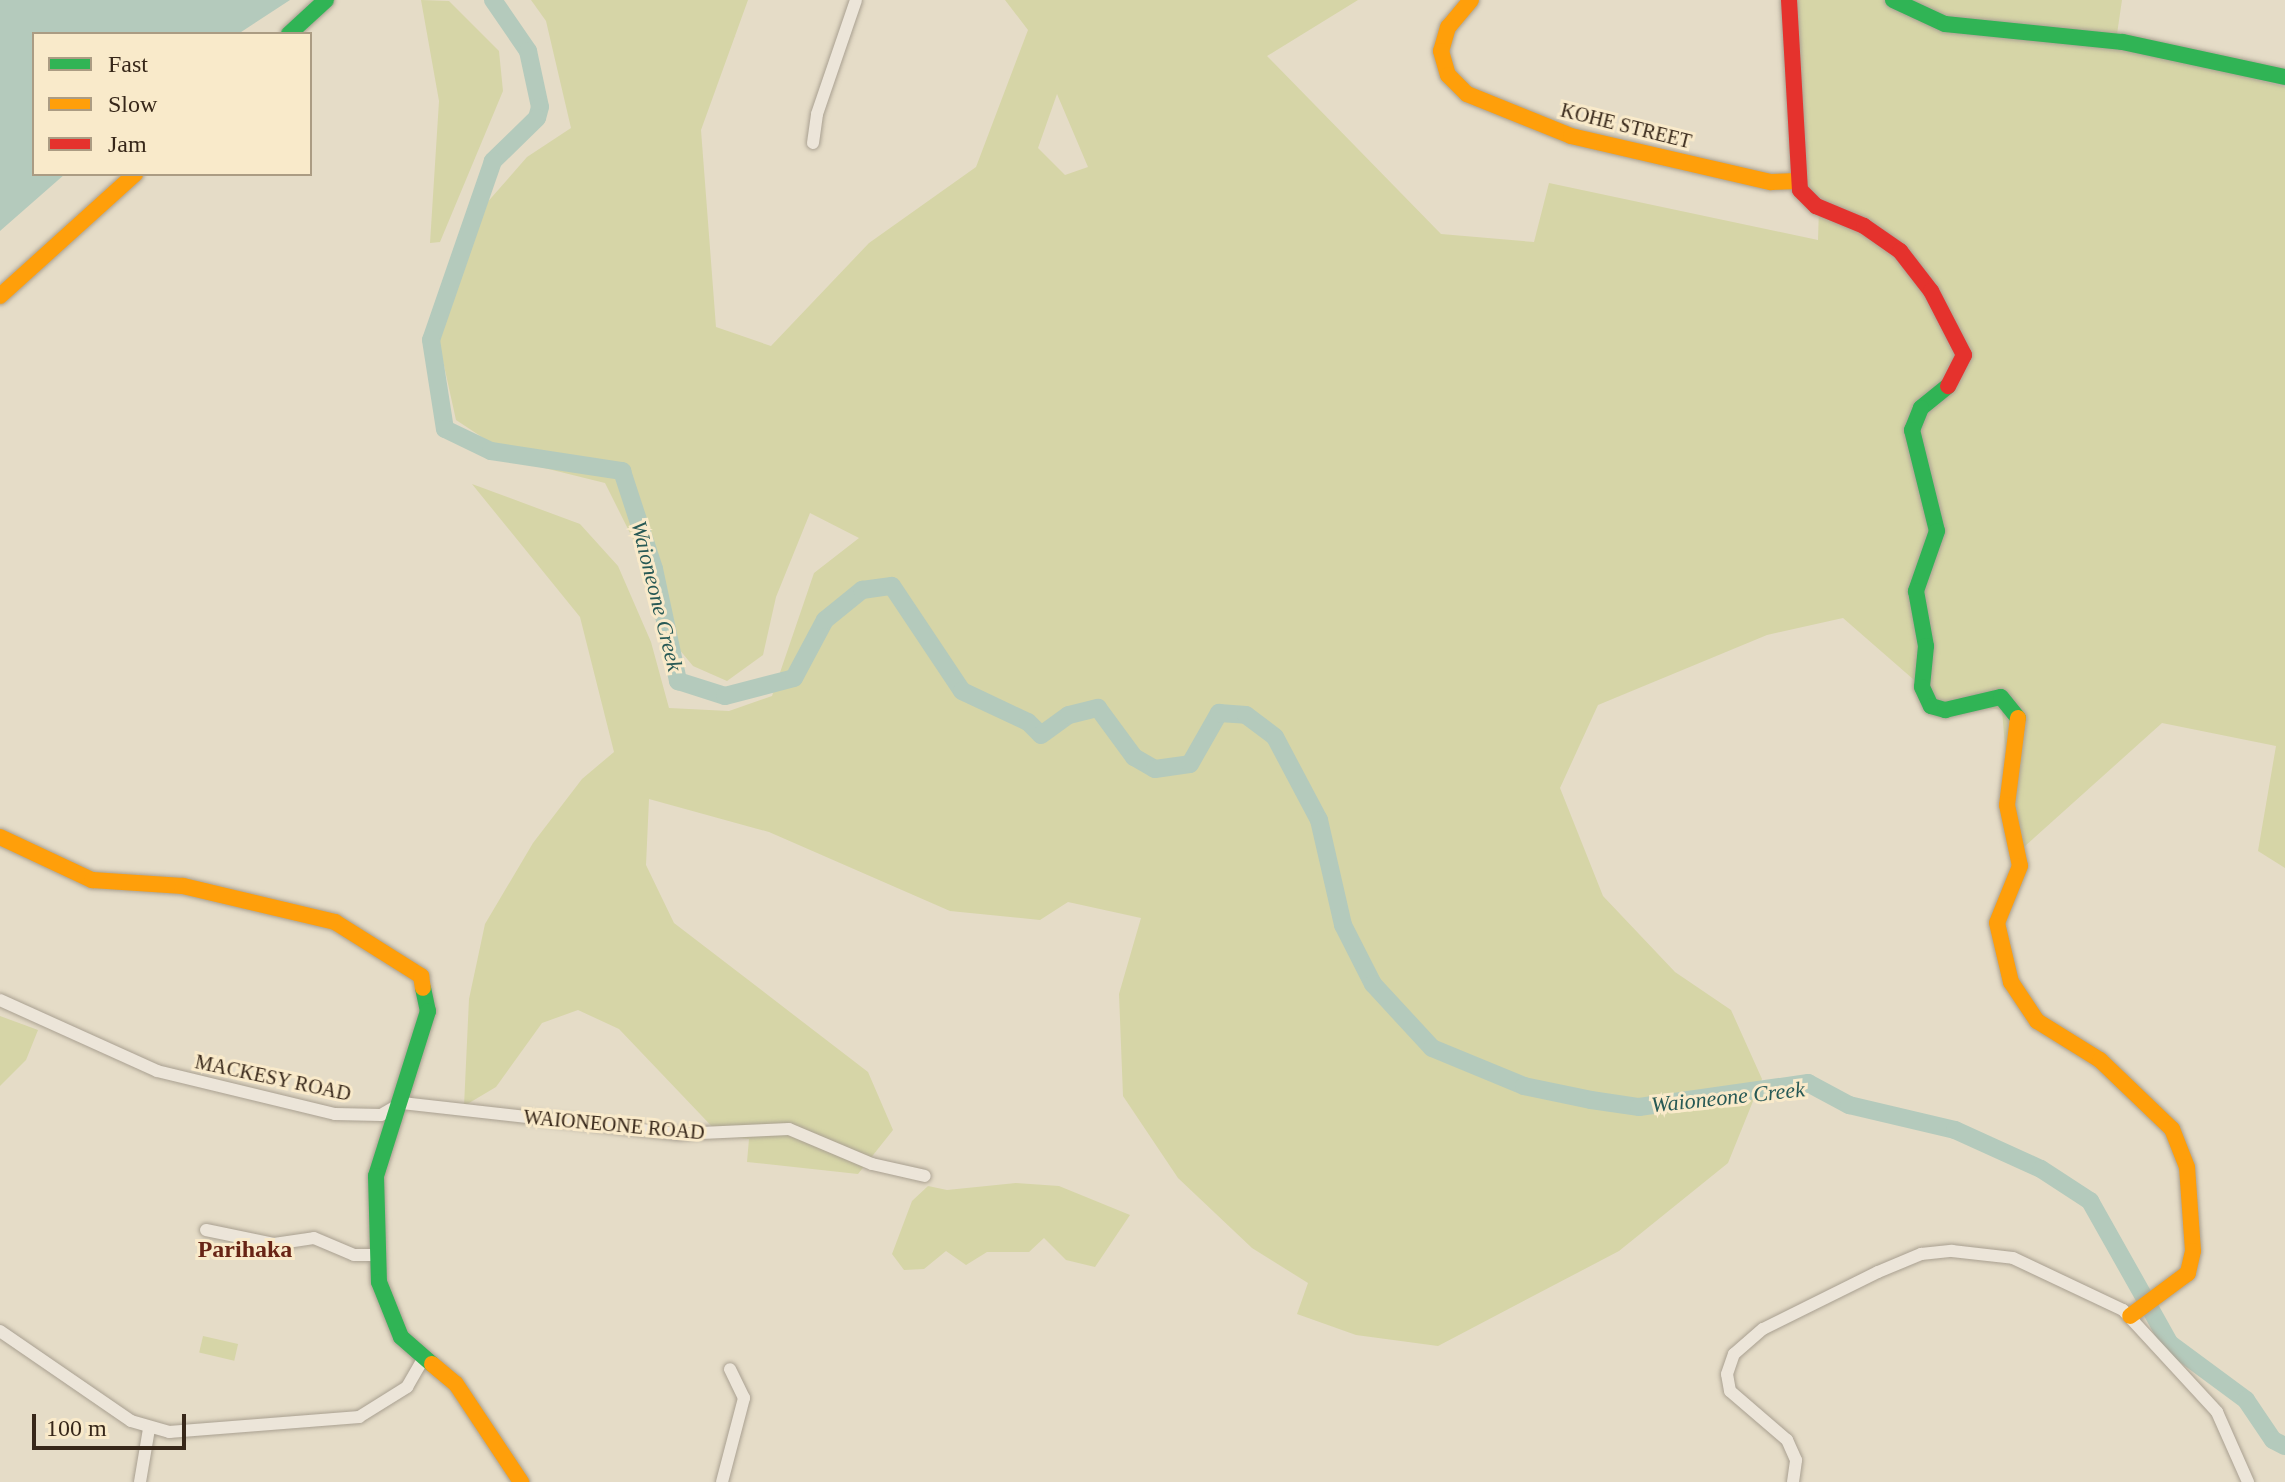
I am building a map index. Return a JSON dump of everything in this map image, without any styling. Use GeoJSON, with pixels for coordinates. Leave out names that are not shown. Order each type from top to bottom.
{"type":"FeatureCollection","features":[{"type":"Feature","properties":{"kind":"street"},"geometry":{"type":"LineString","coordinates":[[291,32],[326,0]]}},
{"type":"Feature","properties":{"kind":"street"},"geometry":{"type":"LineString","coordinates":[[813,143],[817,114],[856,0]]}},
{"type":"Feature","properties":{"kind":"street","name":"KOHE STREET"},"geometry":{"type":"LineString","coordinates":[[1471,0],[1448,27],[1441,51],[1448,75],[1467,94],[1571,136],[1771,182],[1797,181]]}},
{"type":"Feature","properties":{"kind":"street"},"geometry":{"type":"LineString","coordinates":[[1789,0],[1797,181],[1809,201],[1900,251],[1962,347],[1961,371],[1921,408],[1912,430],[1937,531],[1916,591],[1926,646],[1922,687],[1931,706],[1945,710],[1993,696],[2015,706],[2022,736],[2007,805],[2020,866],[1997,923],[2011,982],[2037,1021],[2100,1060],[2164,1122],[2183,1153],[2193,1251],[2188,1273],[2130,1316]]}},
{"type":"Feature","properties":{"kind":"street"},"geometry":{"type":"LineString","coordinates":[[1893,0],[1945,24],[2123,42],[2285,77]]}},
{"type":"Feature","properties":{"kind":"street"},"geometry":{"type":"LineString","coordinates":[[0,296],[133,176]]}},
{"type":"Feature","properties":{"kind":"street"},"geometry":{"type":"LineString","coordinates":[[0,837],[92,880],[183,886],[335,922],[398,956],[421,976],[429,1003],[393,1109],[376,1176],[374,1255],[387,1311],[401,1337],[456,1384],[521,1482]]}},
{"type":"Feature","properties":{"kind":"street","name":"MACKESY ROAD"},"geometry":{"type":"LineString","coordinates":[[0,1000],[157,1071],[218,1090],[352,1116],[393,1109]]}},
{"type":"Feature","properties":{"kind":"street","name":"WAIONEONE ROAD"},"geometry":{"type":"LineString","coordinates":[[393,1109],[402,1103],[679,1134],[789,1129],[872,1164],[925,1176]]}},
{"type":"Feature","properties":{"kind":"street"},"geometry":{"type":"LineString","coordinates":[[206,1230],[274,1244],[314,1238],[354,1255],[374,1255]]}},
{"type":"Feature","properties":{"kind":"street"},"geometry":{"type":"LineString","coordinates":[[1793,1482],[1791,1446],[1739,1403],[1727,1382],[1728,1367],[1752,1336],[1821,1299],[1921,1254],[1967,1251],[2013,1258],[2130,1316],[2217,1412],[2248,1482]]}},
{"type":"Feature","properties":{"kind":"street"},"geometry":{"type":"LineString","coordinates":[[0,1331],[149,1429],[359,1417],[407,1387],[424,1357]]}},
{"type":"Feature","properties":{"kind":"street"},"geometry":{"type":"LineString","coordinates":[[722,1482],[744,1398],[730,1369]]}},
{"type":"Feature","properties":{"kind":"street"},"geometry":{"type":"LineString","coordinates":[[140,1482],[149,1429]]}},
{"type":"Feature","properties":{"kind":"green space"},"geometry":{"type":"Polygon","coordinates":[[[421,0],[449,1],[499,51],[503,91],[440,242],[430,243],[439,101],[421,0]]]}},
{"type":"Feature","properties":{"kind":"green space"},"geometry":{"type":"Polygon","coordinates":[[[531,0],[748,0],[701,130],[716,327],[771,346],[869,243],[976,167],[1028,30],[1005,0],[1358,0],[1267,56],[1441,234],[1534,242],[1549,183],[1818,240],[1819,208],[1798,184],[1791,0],[2122,0],[2116,41],[2285,87],[2285,868],[2258,851],[2276,746],[2162,723],[2014,856],[2002,710],[1921,699],[1921,686],[1843,618],[1767,635],[1598,705],[1560,788],[1603,896],[1675,972],[1731,1010],[1762,1079],[1728,1163],[1619,1251],[1438,1346],[1356,1335],[1297,1314],[1308,1283],[1252,1248],[1178,1178],[1123,1096],[1119,994],[1141,918],[1068,902],[1040,920],[950,911],[769,832],[649,799],[646,865],[674,923],[868,1072],[893,1130],[858,1174],[747,1162],[749,1139],[721,1136],[619,1029],[578,1010],[542,1023],[496,1087],[464,1106],[469,999],[485,924],[533,843],[582,779],[614,752],[580,617],[472,484],[580,524],[618,566],[651,642],[669,708],[729,711],[772,696],[814,573],[859,538],[810,513],[776,597],[763,655],[727,681],[693,666],[664,631],[647,567],[605,483],[520,462],[456,420],[439,343],[470,222],[527,157],[571,128],[546,21],[531,0]],[[1057,94],[1038,148],[1065,175],[1088,167],[1057,94]]]}},
{"type":"Feature","properties":{"kind":"green space"},"geometry":{"type":"Polygon","coordinates":[[[0,1016],[38,1030],[26,1060],[0,1086],[0,1016]]]}},
{"type":"Feature","properties":{"kind":"green space"},"geometry":{"type":"Polygon","coordinates":[[[1016,1183],[1059,1186],[1130,1215],[1095,1267],[1066,1260],[1044,1238],[1029,1252],[987,1252],[966,1265],[946,1251],[924,1269],[904,1270],[892,1254],[912,1201],[928,1186],[947,1190],[1016,1183]]]}},
{"type":"Feature","properties":{"kind":"green space"},"geometry":{"type":"Polygon","coordinates":[[[203,1336],[238,1344],[234,1361],[199,1353],[203,1336]]]}},
{"type":"Feature","properties":{"kind":"shaded area"},"geometry":{"type":"Polygon","coordinates":[[[0,0],[290,0],[241,32],[32,32],[32,176],[63,176],[0,231],[0,0]]]}},
{"type":"Feature","properties":{"kind":"waterway","name":"Waioneone Creek"},"geometry":{"type":"LineString","coordinates":[[493,0],[528,51],[540,107],[537,118],[493,161],[431,340],[445,429],[491,451],[622,471],[654,569],[678,681],[725,696],[794,678],[825,620],[862,590],[892,586],[962,691],[1028,722],[1041,735],[1069,715],[1098,708],[1134,757],[1155,769],[1190,764],[1219,713],[1246,715],[1275,737],[1319,820],[1343,925],[1373,984],[1432,1048],[1524,1086],[1591,1100],[1639,1107],[1808,1083],[1849,1105],[1955,1130],[2041,1169],[2090,1201],[2144,1297]]}},
{"type":"Feature","properties":{"kind":"waterway","name":"Waioneone Creek"},"geometry":{"type":"LineString","coordinates":[[2151,1310],[2169,1343],[2246,1400],[2273,1440],[2285,1446]]}},
{"type":"Feature","properties":{"kind":"traffic: fast"},"geometry":{"type":"LineString","coordinates":[[291,32],[326,0]]}},
{"type":"Feature","properties":{"kind":"traffic: fast"},"geometry":{"type":"LineString","coordinates":[[1893,0],[1945,24],[2123,42],[2285,77]]}},
{"type":"Feature","properties":{"kind":"traffic: fast"},"geometry":{"type":"LineString","coordinates":[[1948,386],[1921,408],[1912,430],[1937,531],[1916,591],[1926,646],[1922,687],[1931,706],[1945,710],[2001,697],[2018,718]]}},
{"type":"Feature","properties":{"kind":"traffic: fast"},"geometry":{"type":"LineString","coordinates":[[423,988],[428,1011],[376,1176],[379,1282],[401,1337],[432,1364]]}},
{"type":"Feature","properties":{"kind":"traffic: slow"},"geometry":{"type":"LineString","coordinates":[[1471,0],[1448,27],[1441,51],[1448,75],[1467,94],[1571,136],[1771,182],[1797,181]]}},
{"type":"Feature","properties":{"kind":"traffic: slow"},"geometry":{"type":"LineString","coordinates":[[0,296],[133,176]]}},
{"type":"Feature","properties":{"kind":"traffic: slow"},"geometry":{"type":"LineString","coordinates":[[2018,718],[2007,805],[2020,866],[1997,923],[2011,982],[2037,1021],[2100,1060],[2172,1129],[2187,1167],[2193,1251],[2188,1273],[2130,1316]]}},
{"type":"Feature","properties":{"kind":"traffic: slow"},"geometry":{"type":"LineString","coordinates":[[0,837],[92,880],[183,886],[335,922],[421,976],[423,988]]}},
{"type":"Feature","properties":{"kind":"traffic: slow"},"geometry":{"type":"LineString","coordinates":[[432,1364],[456,1384],[521,1482]]}},
{"type":"Feature","properties":{"kind":"traffic: jam"},"geometry":{"type":"LineString","coordinates":[[1789,0],[1800,190],[1816,206],[1864,226],[1900,251],[1931,291],[1964,355],[1948,386]]}},
{"type":"Feature","properties":{"kind":"district","name":"Parihaka"},"geometry":{"type":"Point","coordinates":[245,1250]}}]}
